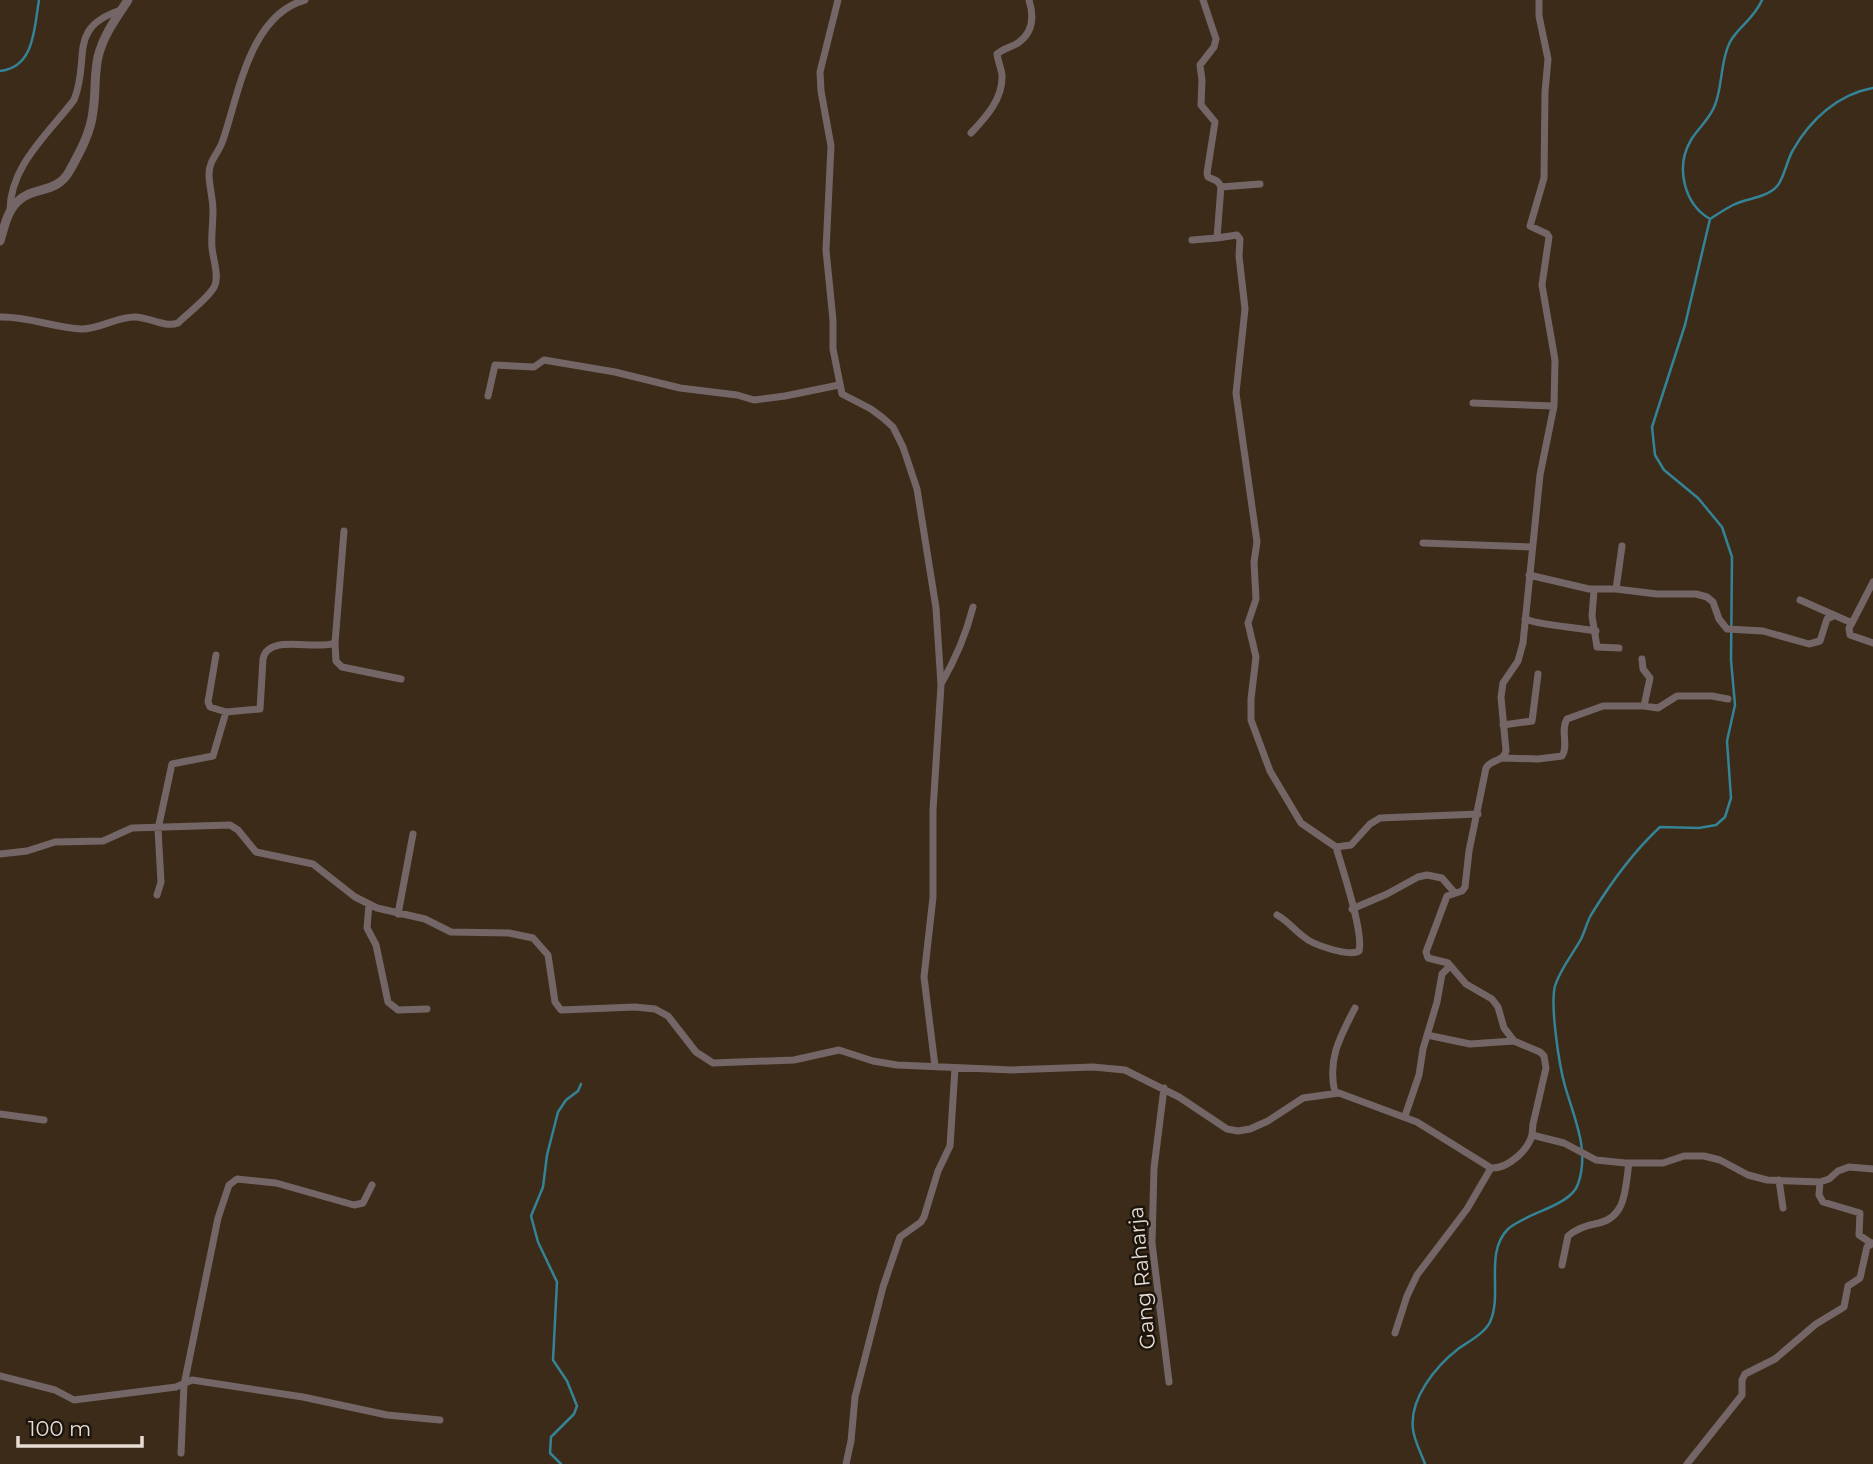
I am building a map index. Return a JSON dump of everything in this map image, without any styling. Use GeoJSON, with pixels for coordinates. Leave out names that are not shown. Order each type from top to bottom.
{"type":"FeatureCollection","features":[{"type":"Feature","properties":{"kind":"street"},"geometry":{"type":"LineString","coordinates":[[0,241],[10,213],[23,197],[58,185],[68,174],[83,146],[92,121],[95,74],[101,46],[128,0]]}},
{"type":"Feature","properties":{"kind":"street"},"geometry":{"type":"LineString","coordinates":[[0,317],[17,317],[78,328],[91,328],[132,317],[172,325],[178,323],[212,290],[216,280],[211,241],[211,163],[222,145],[230,113],[262,33],[287,7],[305,0]]}},
{"type":"Feature","properties":{"kind":"street"},"geometry":{"type":"LineString","coordinates":[[838,0],[822,58],[820,80],[831,146],[826,250],[833,349],[839,385],[844,396],[871,409],[893,427],[909,461],[917,489],[936,608],[941,685],[933,810],[933,897],[924,977],[935,1066]]}},
{"type":"Feature","properties":{"kind":"street"},"geometry":{"type":"LineString","coordinates":[[971,133],[994,105],[1001,89],[1002,75],[998,54],[1022,40],[1032,24],[1033,14],[1029,0]]}},
{"type":"Feature","properties":{"kind":"street"},"geometry":{"type":"LineString","coordinates":[[1203,0],[1216,39],[1214,47],[1200,65],[1201,105],[1215,122],[1207,173],[1208,177],[1221,187],[1217,238]]}},
{"type":"Feature","properties":{"kind":"street"},"geometry":{"type":"LineString","coordinates":[[1503,758],[1506,751],[1501,703],[1503,684],[1518,661],[1540,475],[1554,406],[1555,360],[1542,285],[1549,237],[1530,226],[1544,178],[1548,60],[1539,16],[1539,0]]}},
{"type":"Feature","properties":{"kind":"street"},"geometry":{"type":"LineString","coordinates":[[10,213],[10,196],[20,169],[74,100],[79,88],[83,44],[89,29],[102,16],[121,9]]}},
{"type":"Feature","properties":{"kind":"street"},"geometry":{"type":"LineString","coordinates":[[1221,187],[1260,184]]}},
{"type":"Feature","properties":{"kind":"street"},"geometry":{"type":"LineString","coordinates":[[1192,240],[1237,235],[1240,239],[1245,309],[1236,393],[1257,542],[1254,562],[1256,599],[1248,623],[1256,657],[1251,720],[1270,771],[1301,823],[1336,847],[1360,945],[1359,951],[1354,954],[1306,939],[1277,915]]}},
{"type":"Feature","properties":{"kind":"street"},"geometry":{"type":"LineString","coordinates":[[488,396],[495,365],[503,363],[530,367],[544,360],[754,400],[839,385]]}},
{"type":"Feature","properties":{"kind":"street"},"geometry":{"type":"LineString","coordinates":[[1473,403],[1554,406]]}},
{"type":"Feature","properties":{"kind":"street"},"geometry":{"type":"LineString","coordinates":[[344,531],[335,643],[337,661],[342,667],[401,680]]}},
{"type":"Feature","properties":{"kind":"street"},"geometry":{"type":"LineString","coordinates":[[1423,543],[1532,547]]}},
{"type":"Feature","properties":{"kind":"street"},"geometry":{"type":"LineString","coordinates":[[1616,589],[1622,546]]}},
{"type":"Feature","properties":{"kind":"street"},"geometry":{"type":"LineString","coordinates":[[1529,575],[1594,590],[1696,594],[1713,602],[1719,619],[1727,629],[1763,631],[1809,645],[1820,641],[1827,618],[1833,616]]}},
{"type":"Feature","properties":{"kind":"street"},"geometry":{"type":"LineString","coordinates":[[1873,582],[1849,628],[1850,635],[1873,643]]}},
{"type":"Feature","properties":{"kind":"street"},"geometry":{"type":"LineString","coordinates":[[1594,590],[1592,616],[1597,648],[1619,648]]}},
{"type":"Feature","properties":{"kind":"street"},"geometry":{"type":"LineString","coordinates":[[1800,600],[1853,623]]}},
{"type":"Feature","properties":{"kind":"street"},"geometry":{"type":"LineString","coordinates":[[941,685],[967,630],[973,607]]}},
{"type":"Feature","properties":{"kind":"street"},"geometry":{"type":"LineString","coordinates":[[1525,619],[1535,623],[1570,625],[1595,631]]}},
{"type":"Feature","properties":{"kind":"street"},"geometry":{"type":"LineString","coordinates":[[216,655],[208,702],[211,706],[226,712],[234,709],[259,710],[262,707],[263,659],[268,648],[282,644],[335,643]]}},
{"type":"Feature","properties":{"kind":"street"},"geometry":{"type":"LineString","coordinates":[[1642,659],[1643,669],[1650,678],[1644,706]]}},
{"type":"Feature","properties":{"kind":"street"},"geometry":{"type":"LineString","coordinates":[[1503,725],[1532,722],[1538,674]]}},
{"type":"Feature","properties":{"kind":"street"},"geometry":{"type":"LineString","coordinates":[[1514,1041],[1504,1028],[1495,1002],[1466,984],[1444,961],[1428,958],[1426,952],[1444,900],[1449,894],[1462,891],[1465,887],[1469,851],[1486,768],[1492,762],[1503,758],[1538,759],[1562,756],[1565,751],[1563,727],[1567,719],[1603,706],[1658,708],[1678,696],[1689,695],[1728,699]]}},
{"type":"Feature","properties":{"kind":"street"},"geometry":{"type":"LineString","coordinates":[[157,895],[161,882],[158,829],[172,764],[213,756],[226,712]]}},
{"type":"Feature","properties":{"kind":"street"},"geometry":{"type":"LineString","coordinates":[[1336,847],[1351,845],[1370,824],[1380,818],[1478,814]]}},
{"type":"Feature","properties":{"kind":"street"},"geometry":{"type":"LineString","coordinates":[[0,854],[27,851],[55,842],[103,841],[132,828],[216,825],[235,827],[256,852],[313,864],[369,904],[398,914],[425,919],[451,932],[509,933],[533,938],[548,955],[555,1002],[561,1010],[624,1007],[655,1009],[668,1016],[696,1052],[713,1063],[794,1060],[839,1050],[884,1063],[956,1068],[1115,1069],[1133,1073],[1164,1088],[1218,1124],[1238,1131],[1268,1121],[1303,1098],[1335,1093],[1405,1116],[1492,1168],[1502,1167],[1526,1148],[1532,1135],[1532,1124],[1547,1063],[1540,1052],[1514,1041],[1470,1044],[1427,1035]]}},
{"type":"Feature","properties":{"kind":"street"},"geometry":{"type":"LineString","coordinates":[[398,914],[413,834]]}},
{"type":"Feature","properties":{"kind":"street"},"geometry":{"type":"LineString","coordinates":[[1352,909],[1427,875],[1442,878],[1454,892]]}},
{"type":"Feature","properties":{"kind":"street"},"geometry":{"type":"LineString","coordinates":[[369,904],[367,928],[376,945],[388,1002],[398,1010],[427,1009]]}},
{"type":"Feature","properties":{"kind":"street"},"geometry":{"type":"LineString","coordinates":[[1405,1116],[1419,1075],[1442,974],[1450,966]]}},
{"type":"Feature","properties":{"kind":"street"},"geometry":{"type":"LineString","coordinates":[[1335,1093],[1333,1058],[1354,1008]]}},
{"type":"Feature","properties":{"kind":"street"},"geometry":{"type":"LineString","coordinates":[[846,1464],[855,1397],[883,1287],[900,1237],[924,1217],[938,1171],[950,1146],[956,1068]]}},
{"type":"Feature","properties":{"kind":"street","name":"Gang Raharja"},"geometry":{"type":"LineString","coordinates":[[1164,1088],[1154,1168],[1152,1243],[1169,1381]]}},
{"type":"Feature","properties":{"kind":"street"},"geometry":{"type":"LineString","coordinates":[[0,1114],[44,1120]]}},
{"type":"Feature","properties":{"kind":"street"},"geometry":{"type":"LineString","coordinates":[[1532,1135],[1564,1143],[1596,1160],[1663,1163],[1684,1156],[1704,1156],[1720,1160],[1748,1175],[1779,1180],[1819,1182],[1849,1167],[1873,1170]]}},
{"type":"Feature","properties":{"kind":"street"},"geometry":{"type":"LineString","coordinates":[[1562,1265],[1568,1236],[1580,1228],[1613,1218],[1619,1212],[1629,1163]]}},
{"type":"Feature","properties":{"kind":"street"},"geometry":{"type":"LineString","coordinates":[[1395,1333],[1407,1296],[1418,1275],[1492,1168]]}},
{"type":"Feature","properties":{"kind":"street"},"geometry":{"type":"LineString","coordinates":[[181,1453],[184,1385],[218,1218],[229,1185],[237,1179],[276,1183],[354,1205],[363,1203],[372,1185]]}},
{"type":"Feature","properties":{"kind":"street"},"geometry":{"type":"LineString","coordinates":[[1779,1180],[1783,1208]]}},
{"type":"Feature","properties":{"kind":"street"},"geometry":{"type":"LineString","coordinates":[[1687,1464],[1742,1395],[1742,1380],[1745,1374],[1775,1359],[1816,1324],[1844,1307],[1848,1286],[1860,1278],[1867,1247],[1872,1243],[1859,1235],[1861,1217],[1857,1211],[1829,1205],[1821,1200],[1819,1182]]}},
{"type":"Feature","properties":{"kind":"street"},"geometry":{"type":"LineString","coordinates":[[0,1376],[55,1390],[74,1400],[201,1381],[303,1397],[387,1415],[440,1420]]}},
{"type":"Feature","properties":{"kind":"waterway"},"geometry":{"type":"LineString","coordinates":[[0,71],[12,68],[26,54],[34,34],[39,0]]}},
{"type":"Feature","properties":{"kind":"waterway"},"geometry":{"type":"LineString","coordinates":[[1710,219],[1688,195],[1683,173],[1686,151],[1715,105],[1730,42],[1762,0]]}},
{"type":"Feature","properties":{"kind":"waterway"},"geometry":{"type":"LineString","coordinates":[[1425,1464],[1414,1433],[1415,1406],[1426,1384],[1441,1364],[1488,1326],[1494,1311],[1495,1262],[1501,1239],[1516,1223],[1566,1198],[1574,1192],[1578,1184],[1582,1146],[1558,1050],[1554,1020],[1557,980],[1598,903],[1650,836],[1660,827],[1699,828],[1716,825],[1725,817],[1731,798],[1727,741],[1735,705],[1731,660],[1732,557],[1722,527],[1698,498],[1664,470],[1655,455],[1652,427],[1685,325],[1710,219],[1733,205],[1774,189],[1793,150],[1808,128],[1837,102],[1873,88]]}},
{"type":"Feature","properties":{"kind":"waterway"},"geometry":{"type":"LineString","coordinates":[[561,1464],[550,1453],[551,1437],[574,1414],[577,1406],[567,1381],[553,1360],[557,1282],[538,1242],[531,1216],[543,1187],[547,1155],[558,1112],[566,1100],[578,1091],[581,1084]]}}]}
